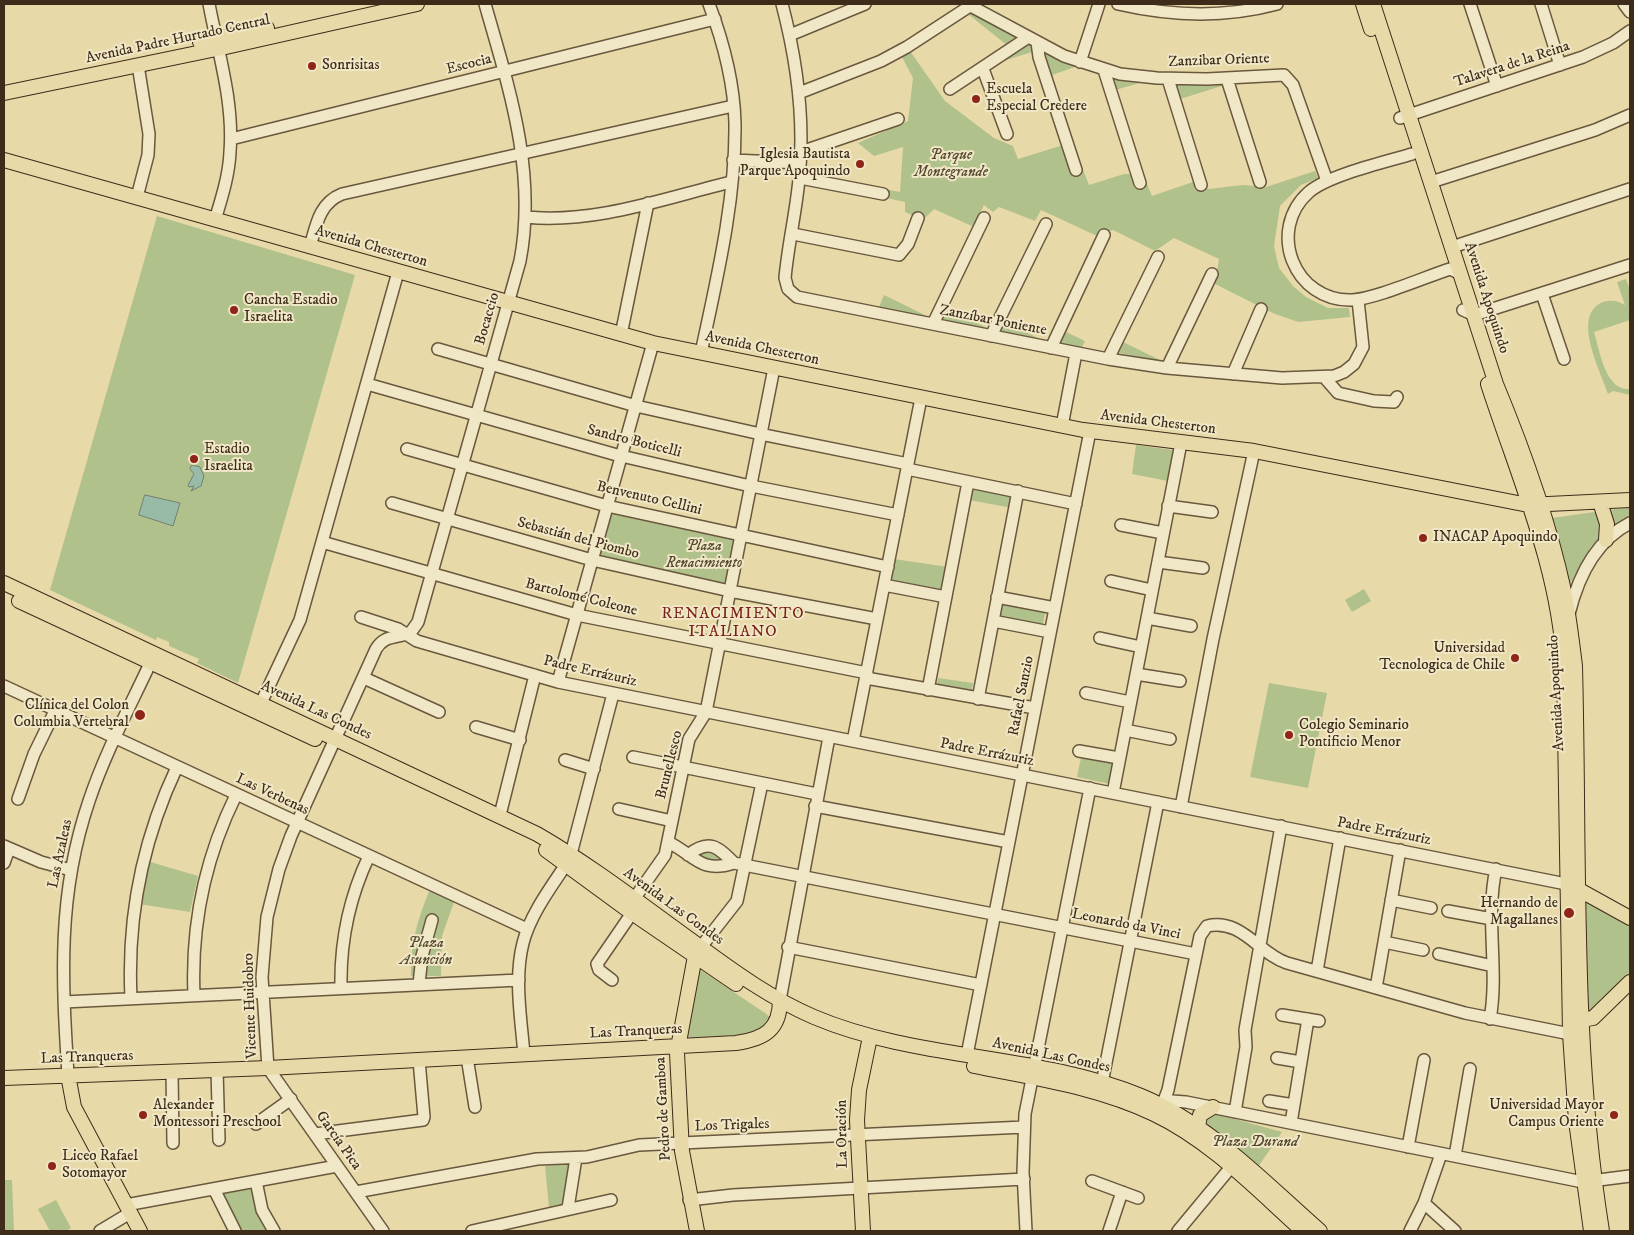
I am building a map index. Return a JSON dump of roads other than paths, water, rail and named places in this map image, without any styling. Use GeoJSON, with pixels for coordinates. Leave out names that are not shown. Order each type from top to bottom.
{"type":"FeatureCollection","features":[{"type":"Feature","properties":{"kind":"main road","name":"Avenida Padre Hurtado Central"},"geometry":{"type":"LineString","coordinates":[[4,92],[138,65],[378,4]]}},
{"type":"Feature","properties":{"kind":"main road","name":"Avenida Padre Hurtado Central"},"geometry":{"type":"LineString","coordinates":[[4,83],[217,44],[417,4]]}},
{"type":"Feature","properties":{"kind":"main road","name":"Avenida Apoquindo"},"geometry":{"type":"LineString","coordinates":[[1362,4],[1430,182],[1452,247],[1455,272]]}},
{"type":"Feature","properties":{"kind":"main road","name":"Avenida Apoquindo"},"geometry":{"type":"LineString","coordinates":[[1373,4],[1404,116],[1412,154],[1455,272],[1533,505],[1556,597],[1564,680],[1591,1231]]}},
{"type":"Feature","properties":{"kind":"main road","name":"Avenida Chesterton"},"geometry":{"type":"LineString","coordinates":[[4,160],[653,344],[1062,426],[1254,451],[1533,505],[1630,500]]}},
{"type":"Feature","properties":{"kind":"main road"},"geometry":{"type":"LineString","coordinates":[[1600,502],[1606,524],[1606,540]]}},
{"type":"Feature","properties":{"kind":"main road","name":"Avenida Apoquindo"},"geometry":{"type":"LineString","coordinates":[[1533,505],[1558,564],[1569,616],[1575,666],[1570,1034],[1589,1182],[1602,1231]]}},
{"type":"Feature","properties":{"kind":"main road","name":"Avenida Las Condes"},"geometry":{"type":"LineString","coordinates":[[4,583],[153,658],[195,685],[335,743],[500,815],[634,899],[747,992],[780,1006],[830,1023],[869,1041],[1034,1073],[1102,1083],[1162,1106],[1198,1127],[1303,1231]]}},
{"type":"Feature","properties":{"kind":"main road","name":"Avenida Las Condes"},"geometry":{"type":"LineString","coordinates":[[4,594],[261,703],[335,743],[569,859],[632,914],[698,952]]}},
{"type":"Feature","properties":{"kind":"main road"},"geometry":{"type":"LineString","coordinates":[[1564,680],[1570,685],[1576,696]]}},
{"type":"Feature","properties":{"kind":"main road"},"geometry":{"type":"LineString","coordinates":[[1573,887],[1630,918]]}},
{"type":"Feature","properties":{"kind":"main road","name":"Pedro de Gamboa"},"geometry":{"type":"LineString","coordinates":[[697,1231],[689,1200],[681,1143],[677,1046],[698,952]]}},
{"type":"Feature","properties":{"kind":"main road"},"geometry":{"type":"LineString","coordinates":[[1569,1002],[1576,1016],[1582,1020],[1593,1018],[1630,982]]}},
{"type":"Feature","properties":{"kind":"main road","name":"Las Tranqueras"},"geometry":{"type":"LineString","coordinates":[[4,1078],[268,1068],[736,1043],[760,1037],[777,1022],[780,1006]]}},
{"type":"Feature","properties":{"kind":"main road","name":"Avenida Las Condes"},"geometry":{"type":"LineString","coordinates":[[869,1041],[967,1055],[1034,1073],[1142,1108],[1179,1128],[1235,1163],[1320,1231]]}},
{"type":"Feature","properties":{"kind":"main road","name":"La Oración"},"geometry":{"type":"LineString","coordinates":[[863,1231],[857,1136],[858,1099],[869,1041]]}},
{"type":"Feature","properties":{"kind":"main road"},"geometry":{"type":"LineString","coordinates":[[64,1076],[61,1088],[65,1098],[74,1107],[140,1231]]}},
{"type":"Feature","properties":{"kind":"main road"},"geometry":{"type":"LineString","coordinates":[[1198,1127],[1200,1115],[1213,1107]]}},
{"type":"Feature","properties":{"kind":"street"},"geometry":{"type":"LineString","coordinates":[[209,4],[228,99],[231,139],[227,176],[215,220]]}},
{"type":"Feature","properties":{"kind":"street","name":"Bocaccio"},"geometry":{"type":"LineString","coordinates":[[407,634],[418,622],[509,303],[520,261],[526,217],[523,153],[504,72],[485,4]]}},
{"type":"Feature","properties":{"kind":"street"},"geometry":{"type":"LineString","coordinates":[[701,353],[731,182],[733,160],[733,106],[729,74],[715,19],[709,4]]}},
{"type":"Feature","properties":{"kind":"street"},"geometry":{"type":"LineString","coordinates":[[782,4],[790,35],[800,93],[801,158]]}},
{"type":"Feature","properties":{"kind":"street"},"geometry":{"type":"LineString","coordinates":[[790,35],[865,4]]}},
{"type":"Feature","properties":{"kind":"street"},"geometry":{"type":"LineString","coordinates":[[1080,62],[1099,4]]}},
{"type":"Feature","properties":{"kind":"street"},"geometry":{"type":"LineString","coordinates":[[1118,4],[1155,11],[1192,14],[1228,12],[1277,4]]}},
{"type":"Feature","properties":{"kind":"street"},"geometry":{"type":"LineString","coordinates":[[1470,4],[1497,86]]}},
{"type":"Feature","properties":{"kind":"street"},"geometry":{"type":"LineString","coordinates":[[1541,4],[1560,65]]}},
{"type":"Feature","properties":{"kind":"street"},"geometry":{"type":"LineString","coordinates":[[1624,4],[1630,12]]}},
{"type":"Feature","properties":{"kind":"street"},"geometry":{"type":"LineString","coordinates":[[800,93],[881,61],[907,47],[969,5]]}},
{"type":"Feature","properties":{"kind":"street","name":"Zanzibar Oriente"},"geometry":{"type":"LineString","coordinates":[[969,5],[1032,40],[1080,62],[1104,70],[1168,79],[1227,79],[1275,74],[1288,78],[1293,85],[1327,181]]}},
{"type":"Feature","properties":{"kind":"street","name":"Escocia"},"geometry":{"type":"LineString","coordinates":[[231,139],[715,19]]}},
{"type":"Feature","properties":{"kind":"street","name":"Talavera de la Reina"},"geometry":{"type":"LineString","coordinates":[[1404,116],[1560,65],[1599,50],[1630,31]]}},
{"type":"Feature","properties":{"kind":"street"},"geometry":{"type":"LineString","coordinates":[[950,89],[1032,40],[1039,56],[1076,170]]}},
{"type":"Feature","properties":{"kind":"street"},"geometry":{"type":"LineString","coordinates":[[137,198],[146,163],[150,134],[138,65]]}},
{"type":"Feature","properties":{"kind":"street"},"geometry":{"type":"LineString","coordinates":[[983,69],[1007,134]]}},
{"type":"Feature","properties":{"kind":"street"},"geometry":{"type":"LineString","coordinates":[[1104,70],[1140,183]]}},
{"type":"Feature","properties":{"kind":"street"},"geometry":{"type":"LineString","coordinates":[[1168,79],[1201,185]]}},
{"type":"Feature","properties":{"kind":"street"},"geometry":{"type":"LineString","coordinates":[[1227,79],[1260,182]]}},
{"type":"Feature","properties":{"kind":"street"},"geometry":{"type":"LineString","coordinates":[[310,246],[320,215],[329,202],[337,196],[733,106]]}},
{"type":"Feature","properties":{"kind":"street"},"geometry":{"type":"LineString","coordinates":[[1430,182],[1595,130],[1630,115]]}},
{"type":"Feature","properties":{"kind":"street"},"geometry":{"type":"LineString","coordinates":[[733,160],[801,158],[898,119]]}},
{"type":"Feature","properties":{"kind":"street"},"geometry":{"type":"LineString","coordinates":[[1412,154],[1327,181],[1311,190],[1293,212],[1288,228],[1289,252],[1294,267],[1311,287],[1334,298],[1358,300],[1455,272]]}},
{"type":"Feature","properties":{"kind":"street","name":"Zanzíbar Poniente"},"geometry":{"type":"LineString","coordinates":[[801,158],[793,234],[784,278],[788,289],[801,298],[1108,359],[1168,368],[1282,378],[1324,377],[1344,372],[1354,364],[1363,347],[1358,300]]}},
{"type":"Feature","properties":{"kind":"street"},"geometry":{"type":"LineString","coordinates":[[800,178],[883,194]]}},
{"type":"Feature","properties":{"kind":"street"},"geometry":{"type":"LineString","coordinates":[[526,217],[568,219],[648,203],[731,182]]}},
{"type":"Feature","properties":{"kind":"street"},"geometry":{"type":"LineString","coordinates":[[1452,247],[1630,189]]}},
{"type":"Feature","properties":{"kind":"street"},"geometry":{"type":"LineString","coordinates":[[621,334],[648,203]]}},
{"type":"Feature","properties":{"kind":"street"},"geometry":{"type":"LineString","coordinates":[[793,234],[899,254],[908,244],[918,218]]}},
{"type":"Feature","properties":{"kind":"street"},"geometry":{"type":"LineString","coordinates":[[933,324],[984,218]]}},
{"type":"Feature","properties":{"kind":"street"},"geometry":{"type":"LineString","coordinates":[[991,336],[1046,224]]}},
{"type":"Feature","properties":{"kind":"street"},"geometry":{"type":"LineString","coordinates":[[1050,348],[1104,235]]}},
{"type":"Feature","properties":{"kind":"street"},"geometry":{"type":"LineString","coordinates":[[1108,359],[1158,257]]}},
{"type":"Feature","properties":{"kind":"street"},"geometry":{"type":"LineString","coordinates":[[1469,313],[1542,294],[1630,265]]}},
{"type":"Feature","properties":{"kind":"street"},"geometry":{"type":"LineString","coordinates":[[261,703],[297,626],[398,272]]}},
{"type":"Feature","properties":{"kind":"street"},"geometry":{"type":"LineString","coordinates":[[1168,368],[1212,274]]}},
{"type":"Feature","properties":{"kind":"street"},"geometry":{"type":"LineString","coordinates":[[1542,294],[1564,359]]}},
{"type":"Feature","properties":{"kind":"street"},"geometry":{"type":"LineString","coordinates":[[1233,374],[1261,309]]}},
{"type":"Feature","properties":{"kind":"street"},"geometry":{"type":"LineString","coordinates":[[558,682],[653,344]]}},
{"type":"Feature","properties":{"kind":"street"},"geometry":{"type":"LineString","coordinates":[[438,349],[636,406],[968,482],[1076,504]]}},
{"type":"Feature","properties":{"kind":"street"},"geometry":{"type":"LineString","coordinates":[[1062,426],[1076,353]]}},
{"type":"Feature","properties":{"kind":"street","name":"Brunellesco"},"geometry":{"type":"LineString","coordinates":[[634,899],[665,855],[691,733],[706,712],[774,368]]}},
{"type":"Feature","properties":{"kind":"street"},"geometry":{"type":"LineString","coordinates":[[1324,377],[1338,393],[1374,401],[1394,402],[1397,397]]}},
{"type":"Feature","properties":{"kind":"street","name":"Sandro Boticelli"},"geometry":{"type":"LineString","coordinates":[[366,384],[621,456],[751,486],[898,516]]}},
{"type":"Feature","properties":{"kind":"street"},"geometry":{"type":"LineString","coordinates":[[853,741],[921,398]]}},
{"type":"Feature","properties":{"kind":"street","name":"Rafael Sanzio"},"geometry":{"type":"LineString","coordinates":[[967,1055],[1090,431]]}},
{"type":"Feature","properties":{"kind":"street"},"geometry":{"type":"LineString","coordinates":[[1113,793],[1181,443]]}},
{"type":"Feature","properties":{"kind":"street","name":"Benvenuto Cellini"},"geometry":{"type":"LineString","coordinates":[[407,449],[607,506],[888,566]]}},
{"type":"Feature","properties":{"kind":"street"},"geometry":{"type":"LineString","coordinates":[[1181,806],[1213,639],[1254,451]]}},
{"type":"Feature","properties":{"kind":"street"},"geometry":{"type":"LineString","coordinates":[[928,690],[968,482]]}},
{"type":"Feature","properties":{"kind":"street"},"geometry":{"type":"LineString","coordinates":[[978,699],[1018,491]]}},
{"type":"Feature","properties":{"kind":"street","name":"Sebastián del Piombo"},"geometry":{"type":"LineString","coordinates":[[392,503],[592,560],[730,591],[877,619]]}},
{"type":"Feature","properties":{"kind":"street"},"geometry":{"type":"LineString","coordinates":[[1168,506],[1212,512]]}},
{"type":"Feature","properties":{"kind":"street"},"geometry":{"type":"LineString","coordinates":[[1569,616],[1580,578],[1594,554],[1606,540],[1630,523]]}},
{"type":"Feature","properties":{"kind":"street"},"geometry":{"type":"LineString","coordinates":[[1120,525],[1163,532]]}},
{"type":"Feature","properties":{"kind":"street","name":"Bartolomé Coleone"},"geometry":{"type":"LineString","coordinates":[[322,542],[577,614],[866,675],[928,690],[1035,708]]}},
{"type":"Feature","properties":{"kind":"street"},"geometry":{"type":"LineString","coordinates":[[1158,562],[1203,568]]}},
{"type":"Feature","properties":{"kind":"street"},"geometry":{"type":"LineString","coordinates":[[1111,581],[1152,590]]}},
{"type":"Feature","properties":{"kind":"street"},"geometry":{"type":"LineString","coordinates":[[884,586],[946,597]]}},
{"type":"Feature","properties":{"kind":"street"},"geometry":{"type":"LineString","coordinates":[[997,597],[1055,608]]}},
{"type":"Feature","properties":{"kind":"street"},"geometry":{"type":"LineString","coordinates":[[361,617],[407,634]]}},
{"type":"Feature","properties":{"kind":"street"},"geometry":{"type":"LineString","coordinates":[[1147,618],[1191,626]]}},
{"type":"Feature","properties":{"kind":"street"},"geometry":{"type":"LineString","coordinates":[[992,621],[1050,632]]}},
{"type":"Feature","properties":{"kind":"street"},"geometry":{"type":"LineString","coordinates":[[335,743],[381,642],[389,637],[407,634]]}},
{"type":"Feature","properties":{"kind":"street","name":"Padre Errázuriz"},"geometry":{"type":"LineString","coordinates":[[407,634],[417,641],[558,682],[613,694],[1281,826],[1573,887]]}},
{"type":"Feature","properties":{"kind":"street"},"geometry":{"type":"LineString","coordinates":[[1100,638],[1141,647]]}},
{"type":"Feature","properties":{"kind":"street","name":"Las Azaleas"},"geometry":{"type":"LineString","coordinates":[[64,1076],[64,919],[71,870],[89,800],[115,738],[153,658]]}},
{"type":"Feature","properties":{"kind":"street"},"geometry":{"type":"LineString","coordinates":[[1136,674],[1180,681]]}},
{"type":"Feature","properties":{"kind":"street"},"geometry":{"type":"LineString","coordinates":[[500,815],[535,675]]}},
{"type":"Feature","properties":{"kind":"street"},"geometry":{"type":"LineString","coordinates":[[364,678],[439,712]]}},
{"type":"Feature","properties":{"kind":"street","name":"Las Verbenas"},"geometry":{"type":"LineString","coordinates":[[4,686],[527,929]]}},
{"type":"Feature","properties":{"kind":"street"},"geometry":{"type":"LineString","coordinates":[[1086,693],[1130,702]]}},
{"type":"Feature","properties":{"kind":"street"},"geometry":{"type":"LineString","coordinates":[[524,1054],[520,980],[521,953],[527,929],[569,859],[613,694]]}},
{"type":"Feature","properties":{"kind":"street"},"geometry":{"type":"LineString","coordinates":[[18,800],[34,754],[55,710]]}},
{"type":"Feature","properties":{"kind":"street"},"geometry":{"type":"LineString","coordinates":[[476,728],[520,740]]}},
{"type":"Feature","properties":{"kind":"street"},"geometry":{"type":"LineString","coordinates":[[1125,730],[1170,739]]}},
{"type":"Feature","properties":{"kind":"street"},"geometry":{"type":"LineString","coordinates":[[780,1006],[788,947],[814,806],[829,737]]}},
{"type":"Feature","properties":{"kind":"street","name":"Vicente Huidobro"},"geometry":{"type":"LineString","coordinates":[[268,1068],[263,992],[263,948],[270,901],[278,869],[297,823],[335,743]]}},
{"type":"Feature","properties":{"kind":"street"},"geometry":{"type":"LineString","coordinates":[[1079,751],[1119,758]]}},
{"type":"Feature","properties":{"kind":"street"},"geometry":{"type":"LineString","coordinates":[[633,757],[817,794]]}},
{"type":"Feature","properties":{"kind":"street"},"geometry":{"type":"LineString","coordinates":[[565,760],[594,769]]}},
{"type":"Feature","properties":{"kind":"street"},"geometry":{"type":"LineString","coordinates":[[131,998],[130,943],[138,880],[155,818],[176,767]]}},
{"type":"Feature","properties":{"kind":"street"},"geometry":{"type":"LineString","coordinates":[[698,952],[737,901],[762,782]]}},
{"type":"Feature","properties":{"kind":"street"},"geometry":{"type":"LineString","coordinates":[[1026,1231],[1024,1128],[1090,788]]}},
{"type":"Feature","properties":{"kind":"street"},"geometry":{"type":"LineString","coordinates":[[194,995],[194,944],[201,892],[215,842],[236,795]]}},
{"type":"Feature","properties":{"kind":"street"},"geometry":{"type":"LineString","coordinates":[[1102,1083],[1158,802]]}},
{"type":"Feature","properties":{"kind":"street"},"geometry":{"type":"LineString","coordinates":[[814,806],[1009,842]]}},
{"type":"Feature","properties":{"kind":"street"},"geometry":{"type":"LineString","coordinates":[[619,809],[672,821]]}},
{"type":"Feature","properties":{"kind":"street"},"geometry":{"type":"LineString","coordinates":[[1235,1112],[1246,1047],[1245,1030],[1281,826]]}},
{"type":"Feature","properties":{"kind":"street"},"geometry":{"type":"LineString","coordinates":[[1317,971],[1340,838]]}},
{"type":"Feature","properties":{"kind":"street","name":"Leonardo da Vinci"},"geometry":{"type":"LineString","coordinates":[[668,842],[706,867],[722,867],[734,863],[746,865],[1196,954],[1204,929],[1213,924],[1237,929],[1283,962],[1490,1019],[1570,1034]]}},
{"type":"Feature","properties":{"kind":"street"},"geometry":{"type":"LineString","coordinates":[[688,855],[702,846],[708,845],[717,847],[734,863]]}},
{"type":"Feature","properties":{"kind":"street"},"geometry":{"type":"LineString","coordinates":[[4,863],[7,848],[41,862],[71,870]]}},
{"type":"Feature","properties":{"kind":"street"},"geometry":{"type":"LineString","coordinates":[[1376,988],[1400,850]]}},
{"type":"Feature","properties":{"kind":"street"},"geometry":{"type":"LineString","coordinates":[[341,988],[346,920],[368,856]]}},
{"type":"Feature","properties":{"kind":"street"},"geometry":{"type":"LineString","coordinates":[[1490,1019],[1493,999],[1492,892],[1496,870]]}},
{"type":"Feature","properties":{"kind":"street"},"geometry":{"type":"LineString","coordinates":[[1391,900],[1431,908]]}},
{"type":"Feature","properties":{"kind":"street"},"geometry":{"type":"LineString","coordinates":[[1448,911],[1492,919]]}},
{"type":"Feature","properties":{"kind":"street"},"geometry":{"type":"LineString","coordinates":[[612,980],[599,970],[597,964],[632,914]]}},
{"type":"Feature","properties":{"kind":"street"},"geometry":{"type":"LineString","coordinates":[[419,984],[422,956],[432,920]]}},
{"type":"Feature","properties":{"kind":"street"},"geometry":{"type":"LineString","coordinates":[[1384,942],[1422,950]]}},
{"type":"Feature","properties":{"kind":"street"},"geometry":{"type":"LineString","coordinates":[[788,947],[980,985]]}},
{"type":"Feature","properties":{"kind":"street"},"geometry":{"type":"LineString","coordinates":[[1162,1106],[1168,1090],[1196,954]]}},
{"type":"Feature","properties":{"kind":"street"},"geometry":{"type":"LineString","coordinates":[[1440,954],[1493,966]]}},
{"type":"Feature","properties":{"kind":"street"},"geometry":{"type":"LineString","coordinates":[[64,1002],[520,980]]}},
{"type":"Feature","properties":{"kind":"street"},"geometry":{"type":"LineString","coordinates":[[1282,1015],[1314,1020],[1301,1062],[1291,1123]]}},
{"type":"Feature","properties":{"kind":"street"},"geometry":{"type":"LineString","coordinates":[[467,1057],[475,1107]]}},
{"type":"Feature","properties":{"kind":"street"},"geometry":{"type":"LineString","coordinates":[[1277,1058],[1301,1062]]}},
{"type":"Feature","properties":{"kind":"street"},"geometry":{"type":"LineString","coordinates":[[315,1134],[423,1120],[419,1060]]}},
{"type":"Feature","properties":{"kind":"street"},"geometry":{"type":"LineString","coordinates":[[1408,1147],[1424,1060]]}},
{"type":"Feature","properties":{"kind":"street","name":"García Pica"},"geometry":{"type":"LineString","coordinates":[[268,1068],[383,1231]]}},
{"type":"Feature","properties":{"kind":"street"},"geometry":{"type":"LineString","coordinates":[[1455,1156],[1470,1069]]}},
{"type":"Feature","properties":{"kind":"street"},"geometry":{"type":"LineString","coordinates":[[217,1070],[219,1140]]}},
{"type":"Feature","properties":{"kind":"street"},"geometry":{"type":"LineString","coordinates":[[172,1072],[173,1144]]}},
{"type":"Feature","properties":{"kind":"street"},"geometry":{"type":"LineString","coordinates":[[256,1124],[291,1100]]}},
{"type":"Feature","properties":{"kind":"street"},"geometry":{"type":"LineString","coordinates":[[1162,1106],[1176,1101],[1213,1107],[1589,1182],[1630,1176]]}},
{"type":"Feature","properties":{"kind":"street"},"geometry":{"type":"LineString","coordinates":[[1269,1101],[1294,1105]]}},
{"type":"Feature","properties":{"kind":"street","name":"Los Trigales"},"geometry":{"type":"LineString","coordinates":[[356,1192],[537,1159],[576,1158],[639,1146],[1024,1128]]}},
{"type":"Feature","properties":{"kind":"street"},"geometry":{"type":"LineString","coordinates":[[1410,1231],[1424,1203],[1441,1154]]}},
{"type":"Feature","properties":{"kind":"street"},"geometry":{"type":"LineString","coordinates":[[568,1208],[576,1158]]}},
{"type":"Feature","properties":{"kind":"street"},"geometry":{"type":"LineString","coordinates":[[1178,1231],[1235,1163]]}},
{"type":"Feature","properties":{"kind":"street"},"geometry":{"type":"LineString","coordinates":[[100,1231],[128,1209],[214,1189],[337,1166]]}},
{"type":"Feature","properties":{"kind":"street"},"geometry":{"type":"LineString","coordinates":[[689,1200],[733,1194],[1024,1179]]}},
{"type":"Feature","properties":{"kind":"street"},"geometry":{"type":"LineString","coordinates":[[256,1181],[262,1210],[274,1231]]}},
{"type":"Feature","properties":{"kind":"street"},"geometry":{"type":"LineString","coordinates":[[1092,1181],[1138,1198]]}},
{"type":"Feature","properties":{"kind":"street"},"geometry":{"type":"LineString","coordinates":[[214,1189],[235,1231]]}},
{"type":"Feature","properties":{"kind":"street"},"geometry":{"type":"LineString","coordinates":[[1109,1231],[1122,1192]]}},
{"type":"Feature","properties":{"kind":"street"},"geometry":{"type":"LineString","coordinates":[[472,1231],[568,1208],[611,1200]]}},
{"type":"Feature","properties":{"kind":"street"},"geometry":{"type":"LineString","coordinates":[[1424,1203],[1455,1231]]}},
{"type":"Feature","properties":{"kind":"place","name":"Sonrisitas"},"geometry":{"type":"Point","coordinates":[312,66]}},
{"type":"Feature","properties":{"kind":"place","name":"Escuela Especial Credere"},"geometry":{"type":"Point","coordinates":[976,99]}},
{"type":"Feature","properties":{"kind":"place","name":"Iglesia Bautista Parque Apoquindo"},"geometry":{"type":"Point","coordinates":[860,164]}},
{"type":"Feature","properties":{"kind":"place","name":"Cancha Estadio Israelita"},"geometry":{"type":"Point","coordinates":[234,310]}},
{"type":"Feature","properties":{"kind":"place","name":"Estadio Israelita"},"geometry":{"type":"Point","coordinates":[194,459]}},
{"type":"Feature","properties":{"kind":"place","name":"INACAP Apoquindo"},"geometry":{"type":"Point","coordinates":[1423,538]}},
{"type":"Feature","properties":{"kind":"place","name":"Universidad Tecnologica de Chile"},"geometry":{"type":"Point","coordinates":[1515,658]}},
{"type":"Feature","properties":{"kind":"place","name":"Clínica del Colon Columbia Vertebral"},"geometry":{"type":"Point","coordinates":[140,715]}},
{"type":"Feature","properties":{"kind":"place","name":"Colegio Seminario Pontificio Menor"},"geometry":{"type":"Point","coordinates":[1289,735]}},
{"type":"Feature","properties":{"kind":"place","name":"Hernando de Magallanes"},"geometry":{"type":"Point","coordinates":[1569,913]}},
{"type":"Feature","properties":{"kind":"place","name":"Alexander Montessori Preschool"},"geometry":{"type":"Point","coordinates":[143,1115]}},
{"type":"Feature","properties":{"kind":"place","name":"Universidad Mayor Campus Oriente"},"geometry":{"type":"Point","coordinates":[1614,1115]}},
{"type":"Feature","properties":{"kind":"place","name":"Liceo Rafael Sotomayor"},"geometry":{"type":"Point","coordinates":[52,1166]}},
{"type":"Feature","properties":{"kind":"district","name":"RENACIMIENTO ITALIANO"},"geometry":{"type":"Point","coordinates":[733,624]}},
{"type":"Feature","properties":{"kind":"park label","name":"Parque Montegrande"},"geometry":{"type":"Point","coordinates":[951,164]}},
{"type":"Feature","properties":{"kind":"park label","name":"Plaza Renacimiento"},"geometry":{"type":"Point","coordinates":[704,556]}},
{"type":"Feature","properties":{"kind":"park label","name":"Plaza Asunción"},"geometry":{"type":"Point","coordinates":[426,952]}},
{"type":"Feature","properties":{"kind":"park label","name":"Plaza Durand"},"geometry":{"type":"Point","coordinates":[1255,1143]}}]}
